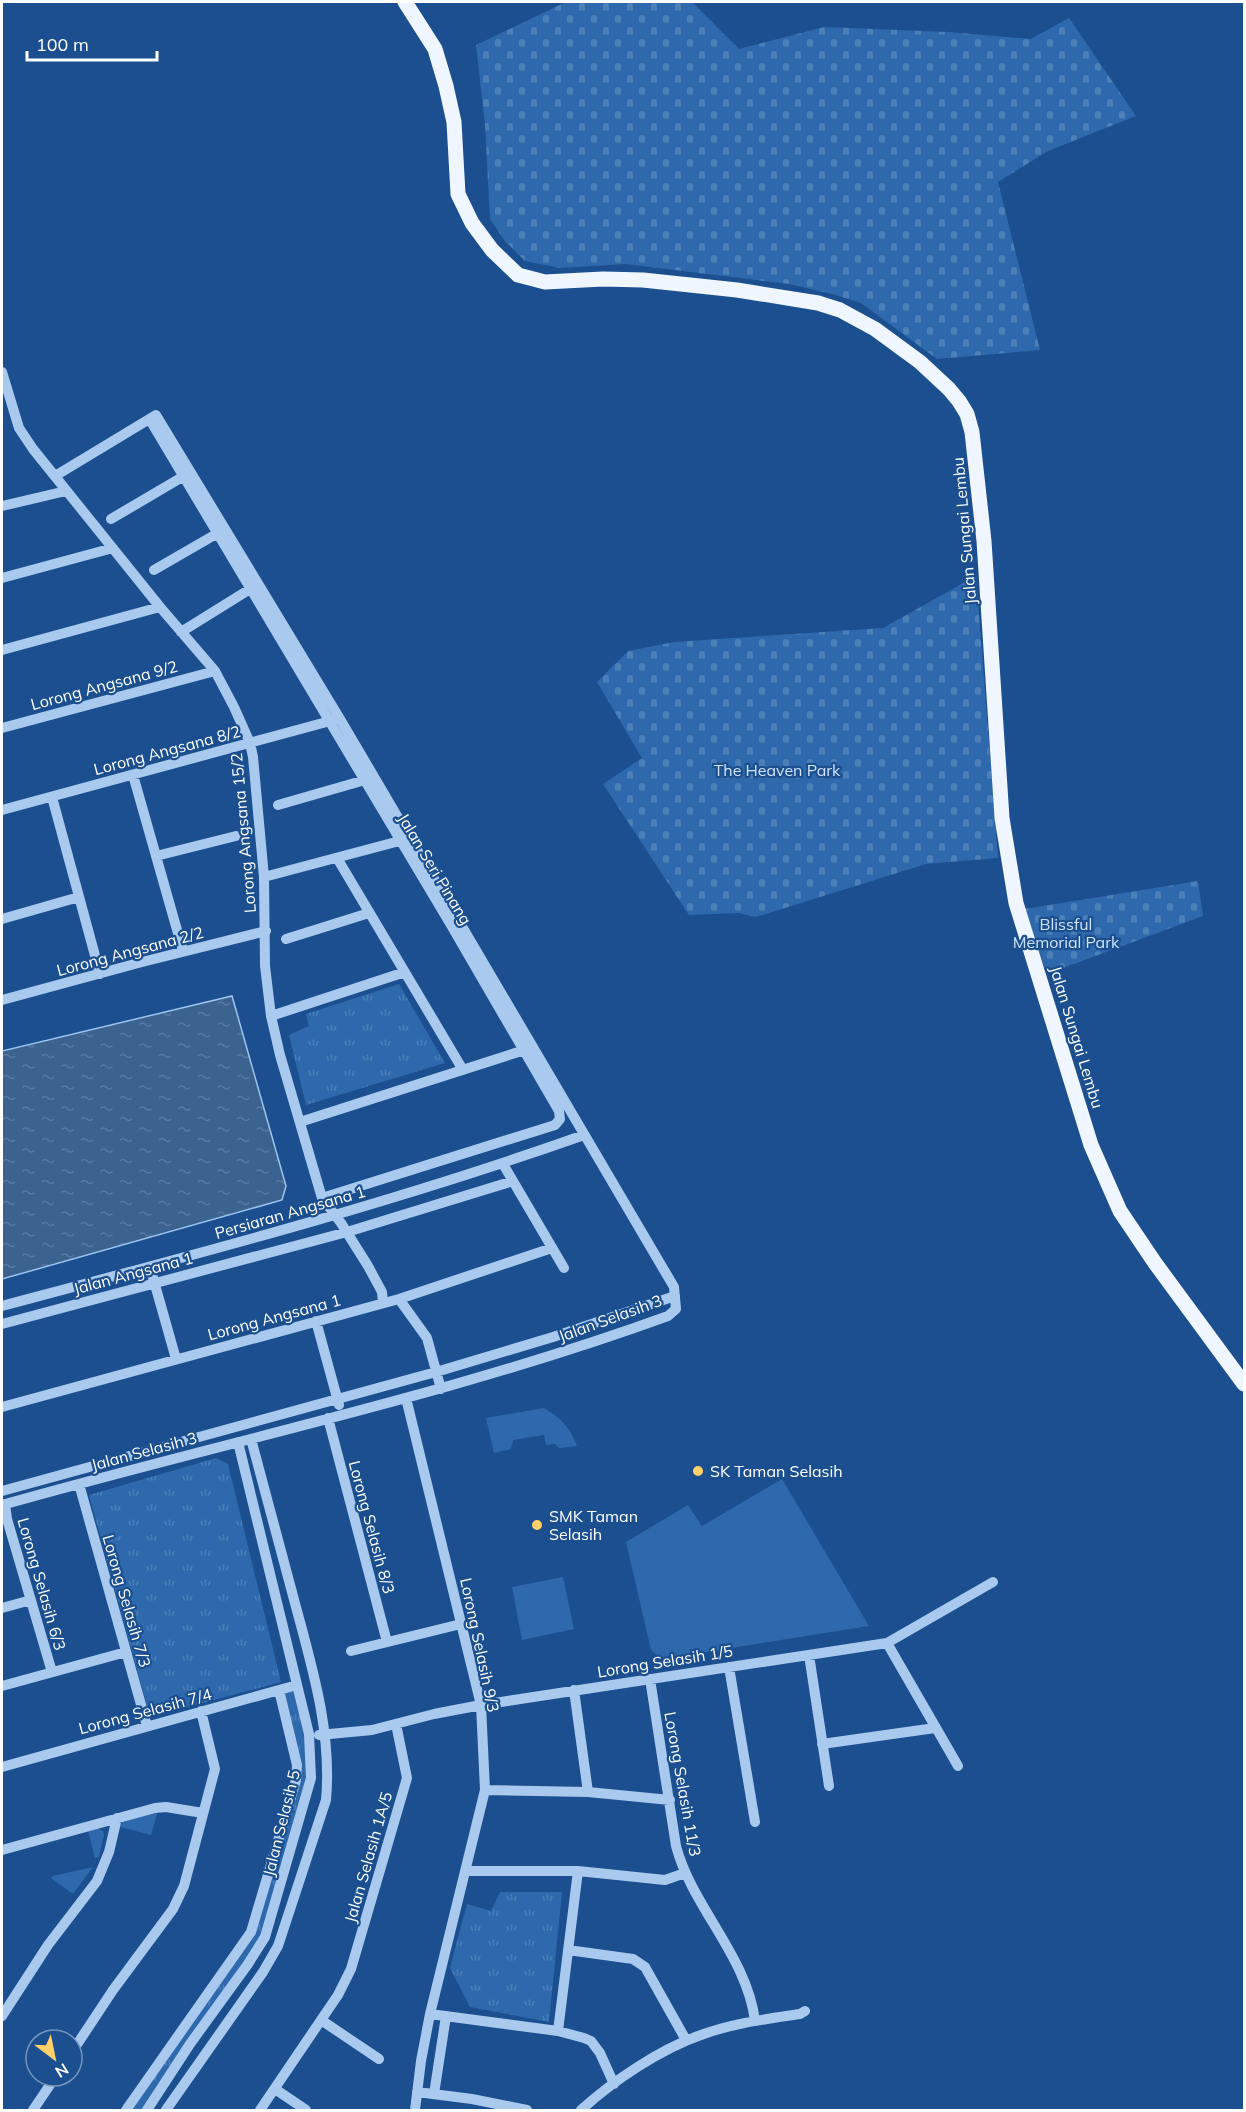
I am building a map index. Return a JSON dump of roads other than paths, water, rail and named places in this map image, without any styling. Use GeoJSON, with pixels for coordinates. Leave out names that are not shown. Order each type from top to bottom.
{"type":"FeatureCollection","features":[{"type":"Feature","properties":{"kind":"main road","name":"Jalan Sungai Lembu"},"geometry":{"type":"LineString","coordinates":[[405,2],[435,49],[446,86],[454,122],[454,156],[460,201],[472,223],[492,249],[518,275],[545,282],[603,279],[643,280],[737,290],[818,303],[840,310],[875,329],[920,362],[959,400],[967,414],[972,432],[984,541],[1002,818],[1016,903],[1091,1145],[1120,1211],[1155,1263],[1245,1384]]}},
{"type":"Feature","properties":{"kind":"street","name":"Lorong Angsana 15/2"},"geometry":{"type":"LineString","coordinates":[[2,372],[19,428],[66,491],[215,671],[234,707],[249,743],[255,779],[264,877],[265,966],[271,1016],[280,1055],[322,1198],[347,1232],[382,1292],[383,1303]]}},
{"type":"Feature","properties":{"kind":"street","name":"Jalan Seri Pinang"},"geometry":{"type":"LineString","coordinates":[[255,586],[218,533],[150,420],[156,416],[529,1049],[584,1135],[674,1287],[675,1296]]}},
{"type":"Feature","properties":{"kind":"street"},"geometry":{"type":"LineString","coordinates":[[54,476],[150,420]]}},
{"type":"Feature","properties":{"kind":"street"},"geometry":{"type":"LineString","coordinates":[[111,519],[184,476]]}},
{"type":"Feature","properties":{"kind":"street"},"geometry":{"type":"LineString","coordinates":[[2,506],[66,491]]}},
{"type":"Feature","properties":{"kind":"street"},"geometry":{"type":"LineString","coordinates":[[154,570],[218,533]]}},
{"type":"Feature","properties":{"kind":"street"},"geometry":{"type":"LineString","coordinates":[[2,578],[113,548]]}},
{"type":"Feature","properties":{"kind":"street"},"geometry":{"type":"LineString","coordinates":[[181,632],[255,586]]}},
{"type":"Feature","properties":{"kind":"street"},"geometry":{"type":"LineString","coordinates":[[2,651],[160,607]]}},
{"type":"Feature","properties":{"kind":"street","name":"Lorong Angsana 9/2"},"geometry":{"type":"LineString","coordinates":[[2,728],[215,671]]}},
{"type":"Feature","properties":{"kind":"street","name":"Jalan Seri Pinang"},"geometry":{"type":"LineString","coordinates":[[335,720],[365,780],[405,839]]}},
{"type":"Feature","properties":{"kind":"street","name":"Lorong Angsana 8/2"},"geometry":{"type":"LineString","coordinates":[[2,810],[335,720]]}},
{"type":"Feature","properties":{"kind":"street"},"geometry":{"type":"LineString","coordinates":[[133,775],[183,951]]}},
{"type":"Feature","properties":{"kind":"street"},"geometry":{"type":"LineString","coordinates":[[278,805],[365,780]]}},
{"type":"Feature","properties":{"kind":"street"},"geometry":{"type":"LineString","coordinates":[[52,796],[100,974]]}},
{"type":"Feature","properties":{"kind":"street"},"geometry":{"type":"LineString","coordinates":[[156,856],[236,836]]}},
{"type":"Feature","properties":{"kind":"street"},"geometry":{"type":"LineString","coordinates":[[264,877],[405,839]]}},
{"type":"Feature","properties":{"kind":"street"},"geometry":{"type":"LineString","coordinates":[[337,858],[463,1070]]}},
{"type":"Feature","properties":{"kind":"street"},"geometry":{"type":"LineString","coordinates":[[2,919],[79,897]]}},
{"type":"Feature","properties":{"kind":"street"},"geometry":{"type":"LineString","coordinates":[[286,939],[369,913]]}},
{"type":"Feature","properties":{"kind":"street","name":"Lorong Angsana 2/2"},"geometry":{"type":"LineString","coordinates":[[2,1000],[266,931]]}},
{"type":"Feature","properties":{"kind":"street"},"geometry":{"type":"LineString","coordinates":[[271,1016],[405,972]]}},
{"type":"Feature","properties":{"kind":"street"},"geometry":{"type":"LineString","coordinates":[[300,1122],[529,1049]]}},
{"type":"Feature","properties":{"kind":"street","name":"Jalan Seri Pinang"},"geometry":{"type":"LineString","coordinates":[[322,1198],[555,1125],[560,1119],[559,1111],[529,1049]]}},
{"type":"Feature","properties":{"kind":"street","name":"Persiaran Angsana 1"},"geometry":{"type":"LineString","coordinates":[[2,1306],[334,1216],[503,1164],[584,1135]]}},
{"type":"Feature","properties":{"kind":"street"},"geometry":{"type":"LineString","coordinates":[[503,1164],[564,1268]]}},
{"type":"Feature","properties":{"kind":"street","name":"Jalan Angsana 1"},"geometry":{"type":"LineString","coordinates":[[2,1324],[347,1232],[513,1180]]}},
{"type":"Feature","properties":{"kind":"street","name":"Lorong Angsana 1"},"geometry":{"type":"LineString","coordinates":[[2,1407],[399,1299],[552,1248]]}},
{"type":"Feature","properties":{"kind":"street"},"geometry":{"type":"LineString","coordinates":[[150,1267],[176,1359]]}},
{"type":"Feature","properties":{"kind":"street","name":"Jalan Selasih 3"},"geometry":{"type":"LineString","coordinates":[[2,1491],[436,1372],[553,1337],[675,1296],[677,1303],[676,1309],[668,1316],[441,1389],[3,1505]]}},
{"type":"Feature","properties":{"kind":"street"},"geometry":{"type":"LineString","coordinates":[[399,1299],[427,1338],[441,1389]]}},
{"type":"Feature","properties":{"kind":"street"},"geometry":{"type":"LineString","coordinates":[[316,1321],[342,1415]]}},
{"type":"Feature","properties":{"kind":"street","name":"Lorong Selasih 9/3"},"geometry":{"type":"LineString","coordinates":[[406,1398],[481,1705],[485,1790],[430,2014],[415,2110]]}},
{"type":"Feature","properties":{"kind":"street","name":"Lorong Selasih 8/3"},"geometry":{"type":"LineString","coordinates":[[328,1418],[387,1642]]}},
{"type":"Feature","properties":{"kind":"street","name":"Jalan Selasih 5"},"geometry":{"type":"LineString","coordinates":[[164,2110],[263,1972],[278,1946],[326,1800],[328,1779],[325,1735],[314,1675],[250,1439]]}},
{"type":"Feature","properties":{"kind":"street","name":"Jalan Selasih 5"},"geometry":{"type":"LineString","coordinates":[[150,2107],[190,2044],[265,1937],[311,1778],[309,1734],[238,1442]]}},
{"type":"Feature","properties":{"kind":"street","name":"Lorong Selasih 7/3"},"geometry":{"type":"LineString","coordinates":[[79,1484],[147,1726]]}},
{"type":"Feature","properties":{"kind":"street","name":"Lorong Selasih 6/3"},"geometry":{"type":"LineString","coordinates":[[3,1505],[4,1520],[32,1600],[52,1672]]}},
{"type":"Feature","properties":{"kind":"street"},"geometry":{"type":"LineString","coordinates":[[958,1766],[887,1643],[993,1582]]}},
{"type":"Feature","properties":{"kind":"street"},"geometry":{"type":"LineString","coordinates":[[2,1608],[32,1600]]}},
{"type":"Feature","properties":{"kind":"street"},"geometry":{"type":"LineString","coordinates":[[351,1651],[461,1624]]}},
{"type":"Feature","properties":{"kind":"street","name":"Lorong Selasih 1/5"},"geometry":{"type":"LineString","coordinates":[[309,1734],[325,1735],[372,1730],[481,1705],[887,1643]]}},
{"type":"Feature","properties":{"kind":"street"},"geometry":{"type":"LineString","coordinates":[[2,1686],[126,1652]]}},
{"type":"Feature","properties":{"kind":"street"},"geometry":{"type":"LineString","coordinates":[[810,1655],[829,1786]]}},
{"type":"Feature","properties":{"kind":"street"},"geometry":{"type":"LineString","coordinates":[[729,1667],[755,1822]]}},
{"type":"Feature","properties":{"kind":"street","name":"Lorong Selasih 11/3"},"geometry":{"type":"LineString","coordinates":[[651,1679],[676,1845],[685,1873],[721,1936],[748,1992],[755,2021]]}},
{"type":"Feature","properties":{"kind":"street","name":"Lorong Selasih 7/4"},"geometry":{"type":"LineString","coordinates":[[2,1767],[297,1685]]}},
{"type":"Feature","properties":{"kind":"street"},"geometry":{"type":"LineString","coordinates":[[126,2110],[251,1932],[296,1780],[297,1765],[279,1690]]}},
{"type":"Feature","properties":{"kind":"street"},"geometry":{"type":"LineString","coordinates":[[574,1690],[588,1792]]}},
{"type":"Feature","properties":{"kind":"street"},"geometry":{"type":"LineString","coordinates":[[84,2034],[113,1989],[179,1899],[184,1886],[215,1769],[201,1711]]}},
{"type":"Feature","properties":{"kind":"street","name":"Jalan Selasih 1A/5"},"geometry":{"type":"LineString","coordinates":[[260,2110],[338,1995],[351,1970],[407,1778],[396,1724]]}},
{"type":"Feature","properties":{"kind":"street"},"geometry":{"type":"LineString","coordinates":[[822,1744],[935,1728]]}},
{"type":"Feature","properties":{"kind":"street"},"geometry":{"type":"LineString","coordinates":[[485,1790],[588,1792],[670,1800]]}},
{"type":"Feature","properties":{"kind":"street"},"geometry":{"type":"LineString","coordinates":[[2,1850],[141,1810],[166,1806],[203,1813]]}},
{"type":"Feature","properties":{"kind":"street"},"geometry":{"type":"LineString","coordinates":[[2,2016],[48,1945],[97,1881],[109,1852],[117,1818]]}},
{"type":"Feature","properties":{"kind":"street"},"geometry":{"type":"LineString","coordinates":[[466,1871],[578,1871],[665,1880],[685,1873]]}},
{"type":"Feature","properties":{"kind":"street"},"geometry":{"type":"LineString","coordinates":[[558,2031],[578,1871]]}},
{"type":"Feature","properties":{"kind":"street"},"geometry":{"type":"LineString","coordinates":[[568,1950],[633,1959],[640,1962],[686,2040]]}},
{"type":"Feature","properties":{"kind":"street"},"geometry":{"type":"LineString","coordinates":[[581,2110],[614,2084],[686,2040],[714,2031],[755,2021],[800,2014],[804,2011]]}},
{"type":"Feature","properties":{"kind":"street"},"geometry":{"type":"LineString","coordinates":[[430,2014],[558,2031],[591,2041],[600,2052],[614,2084]]}},
{"type":"Feature","properties":{"kind":"street"},"geometry":{"type":"LineString","coordinates":[[434,2094],[446,2016]]}},
{"type":"Feature","properties":{"kind":"street"},"geometry":{"type":"LineString","coordinates":[[321,2020],[379,2059]]}},
{"type":"Feature","properties":{"kind":"street"},"geometry":{"type":"LineString","coordinates":[[33,2110],[48,2088]]}},
{"type":"Feature","properties":{"kind":"street"},"geometry":{"type":"LineString","coordinates":[[275,2089],[306,2110]]}},
{"type":"Feature","properties":{"kind":"street"},"geometry":{"type":"LineString","coordinates":[[417,2092],[496,2107],[527,2110]]}},
{"type":"Feature","properties":{"kind":"street"},"geometry":{"type":"LineString","coordinates":[[150,2107],[164,2110]]}},
{"type":"Feature","properties":{"kind":"water"},"geometry":{"type":"Polygon","coordinates":[[[232,996],[286,1186],[282,1200],[2,1279],[2,1051],[232,996]]]}},
{"type":"Feature","properties":{"kind":"place","name":"SK Taman Selasih"},"geometry":{"type":"Point","coordinates":[698,1471]}},
{"type":"Feature","properties":{"kind":"place","name":"SMK Taman Selasih"},"geometry":{"type":"Point","coordinates":[537,1525]}},
{"type":"Feature","properties":{"kind":"park label","name":"The Heaven Park"},"geometry":{"type":"Point","coordinates":[777,770]}},
{"type":"Feature","properties":{"kind":"park label","name":"Blissful Memorial Park"},"geometry":{"type":"Point","coordinates":[1066,933]}}]}
